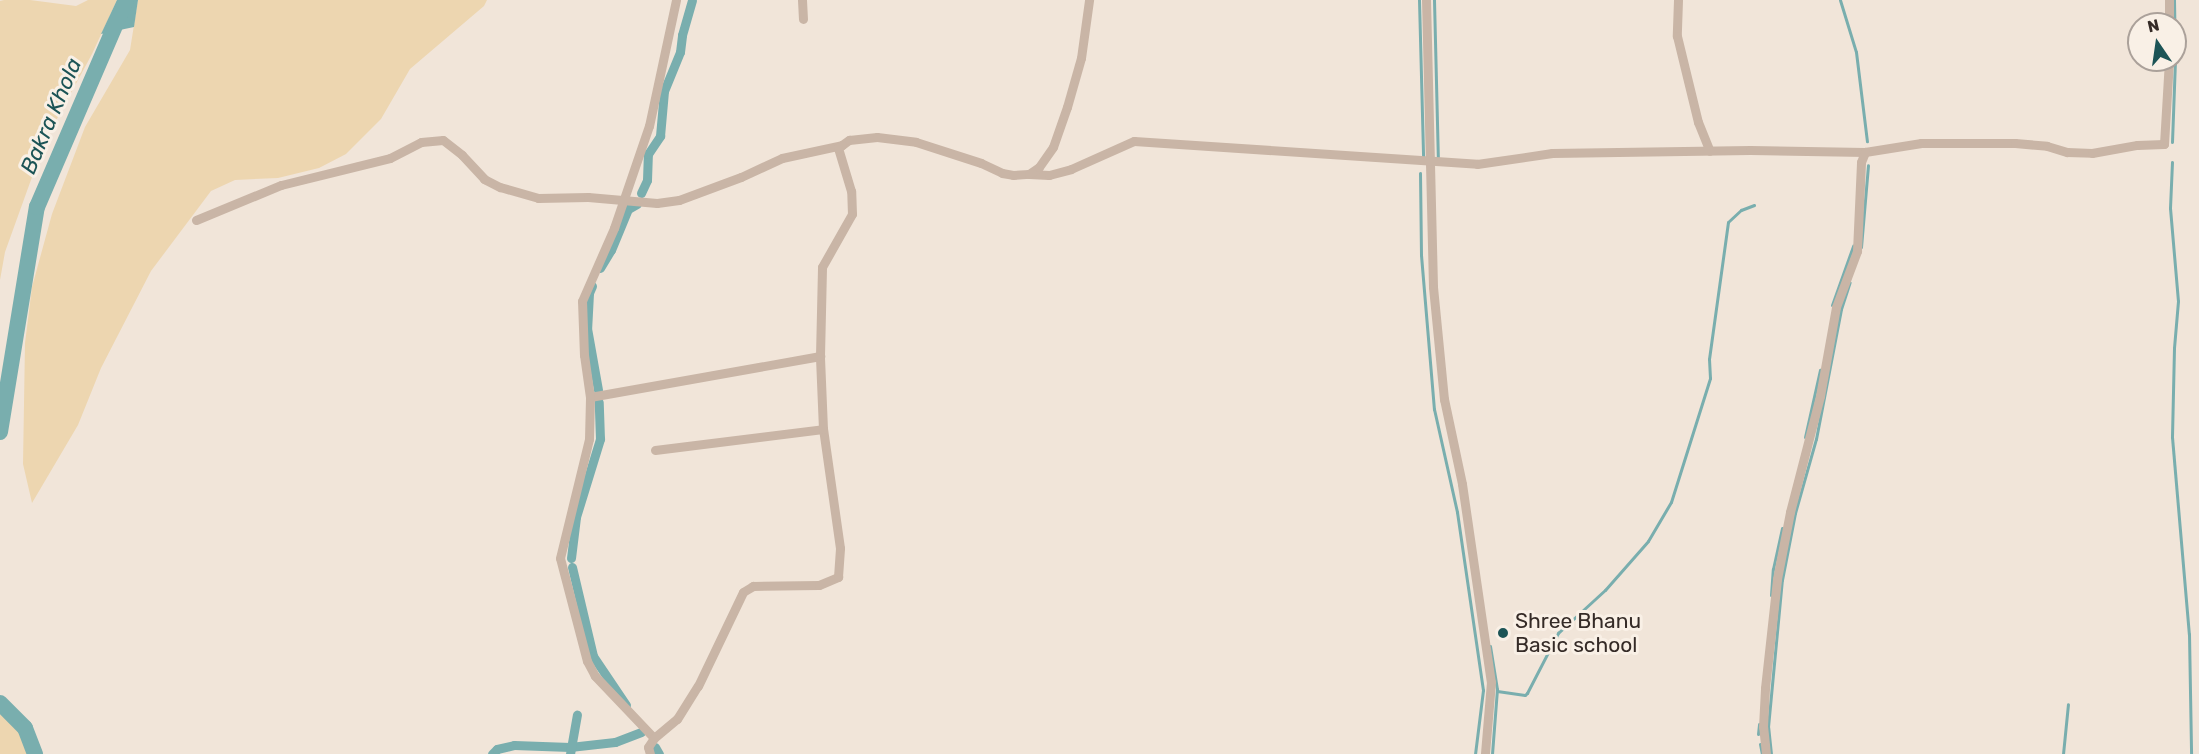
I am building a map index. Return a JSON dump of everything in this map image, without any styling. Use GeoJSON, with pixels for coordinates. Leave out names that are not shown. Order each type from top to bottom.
{"type":"FeatureCollection","features":[{"type":"Feature","properties":{"kind":"street"},"geometry":{"type":"LineString","coordinates":[[654,738],[595,676],[587,662],[560,558],[590,439],[590,397],[584,355],[582,301],[624,201],[649,126],[676,0]]}},
{"type":"Feature","properties":{"kind":"street"},"geometry":{"type":"LineString","coordinates":[[802,0],[803,19]]}},
{"type":"Feature","properties":{"kind":"street"},"geometry":{"type":"LineString","coordinates":[[1029,174],[1039,167],[1053,147],[1067,107],[1081,58],[1089,0]]}},
{"type":"Feature","properties":{"kind":"street"},"geometry":{"type":"LineString","coordinates":[[1426,0],[1432,277],[1441,371],[1462,484],[1491,682],[1485,754]]}},
{"type":"Feature","properties":{"kind":"street"},"geometry":{"type":"LineString","coordinates":[[1678,0],[1677,36],[1698,122],[1710,151]]}},
{"type":"Feature","properties":{"kind":"street"},"geometry":{"type":"LineString","coordinates":[[650,754],[648,747],[654,738],[677,719],[693,694],[743,592],[753,586],[819,585],[838,577],[840,549],[836,509],[823,429],[820,356],[822,267],[827,255],[848,226],[852,214],[851,191],[838,148],[849,140],[894,139],[942,150],[1013,176],[1049,175],[1071,169],[1134,141],[1202,147],[1369,155],[1428,162],[1503,162],[1552,153],[1865,152],[1921,142],[2015,143],[2047,146],[2067,152],[2092,153],[2137,145],[2163,144],[2168,72]]}},
{"type":"Feature","properties":{"kind":"street"},"geometry":{"type":"LineString","coordinates":[[196,220],[281,185],[390,158],[421,142],[443,140],[462,155],[484,178],[500,187],[538,198],[588,197],[657,203],[679,200],[741,177],[782,158],[842,145]]}},
{"type":"Feature","properties":{"kind":"street"},"geometry":{"type":"LineString","coordinates":[[1766,754],[1763,727],[1777,579],[1790,512],[1820,396],[1836,308],[1857,251],[1861,162],[1865,152]]}},
{"type":"Feature","properties":{"kind":"street"},"geometry":{"type":"LineString","coordinates":[[590,397],[820,356]]}},
{"type":"Feature","properties":{"kind":"street"},"geometry":{"type":"LineString","coordinates":[[655,450],[823,429]]}},
{"type":"Feature","properties":{"kind":"sand"},"geometry":{"type":"Polygon","coordinates":[[[30,0],[76,6],[88,0],[117,0],[92,54],[45,141],[5,252],[0,280],[0,1],[30,0]]]}},
{"type":"Feature","properties":{"kind":"sand"},"geometry":{"type":"Polygon","coordinates":[[[138,0],[487,0],[484,6],[410,69],[381,119],[346,154],[319,168],[278,178],[235,180],[211,191],[151,271],[101,368],[78,425],[32,503],[23,464],[25,343],[32,287],[52,214],[85,127],[130,50],[138,0]]]}},
{"type":"Feature","properties":{"kind":"sand"},"geometry":{"type":"Polygon","coordinates":[[[0,714],[17,728],[30,754],[0,754],[0,714]]]}},
{"type":"Feature","properties":{"kind":"water"},"geometry":{"type":"Polygon","coordinates":[[[117,0],[138,0],[134,27],[101,34],[117,0]]]}},
{"type":"Feature","properties":{"kind":"waterway","name":"Bakra Khola"},"geometry":{"type":"LineString","coordinates":[[0,432],[37,207],[126,0]]}},
{"type":"Feature","properties":{"kind":"waterway"},"geometry":{"type":"LineString","coordinates":[[641,193],[647,180],[648,154],[660,136],[664,91],[680,52],[682,35],[692,0]]}},
{"type":"Feature","properties":{"kind":"waterway"},"geometry":{"type":"LineString","coordinates":[[1419,0],[1423,157]]}},
{"type":"Feature","properties":{"kind":"waterway"},"geometry":{"type":"LineString","coordinates":[[1434,0],[1438,160]]}},
{"type":"Feature","properties":{"kind":"waterway"},"geometry":{"type":"LineString","coordinates":[[1840,0],[1856,52],[1867,141]]}},
{"type":"Feature","properties":{"kind":"waterway"},"geometry":{"type":"LineString","coordinates":[[2174,0],[2174,12]]}},
{"type":"Feature","properties":{"kind":"waterway"},"geometry":{"type":"LineString","coordinates":[[2172,142],[2175,72]]}},
{"type":"Feature","properties":{"kind":"waterway"},"geometry":{"type":"LineString","coordinates":[[2172,162],[2170,208],[2178,301],[2174,348],[2172,437],[2189,634],[2191,754]]}},
{"type":"Feature","properties":{"kind":"waterway"},"geometry":{"type":"LineString","coordinates":[[1861,247],[1868,165]]}},
{"type":"Feature","properties":{"kind":"waterway"},"geometry":{"type":"LineString","coordinates":[[1420,173],[1421,255],[1434,409],[1457,512],[1483,690],[1475,754]]}},
{"type":"Feature","properties":{"kind":"waterway"},"geometry":{"type":"LineString","coordinates":[[600,268],[611,250],[628,209],[637,204]]}},
{"type":"Feature","properties":{"kind":"waterway"},"geometry":{"type":"LineString","coordinates":[[1497,691],[1525,695],[1527,693],[1558,633],[1605,590],[1648,541],[1671,502],[1710,378],[1709,359],[1728,222],[1741,210],[1754,205]]}},
{"type":"Feature","properties":{"kind":"waterway"},"geometry":{"type":"LineString","coordinates":[[1832,305],[1853,246]]}},
{"type":"Feature","properties":{"kind":"waterway"},"geometry":{"type":"LineString","coordinates":[[1771,754],[1768,727],[1782,580],[1795,513],[1816,439],[1841,309],[1850,282]]}},
{"type":"Feature","properties":{"kind":"waterway"},"geometry":{"type":"LineString","coordinates":[[592,286],[589,293],[587,328],[598,390]]}},
{"type":"Feature","properties":{"kind":"waterway"},"geometry":{"type":"LineString","coordinates":[[1805,437],[1820,370]]}},
{"type":"Feature","properties":{"kind":"waterway"},"geometry":{"type":"LineString","coordinates":[[571,558],[576,517],[600,439],[599,402]]}},
{"type":"Feature","properties":{"kind":"waterway"},"geometry":{"type":"LineString","coordinates":[[1771,595],[1773,569],[1782,528]]}},
{"type":"Feature","properties":{"kind":"waterway"},"geometry":{"type":"LineString","coordinates":[[572,567],[593,656],[626,705]]}},
{"type":"Feature","properties":{"kind":"waterway"},"geometry":{"type":"LineString","coordinates":[[1490,646],[1497,689],[1492,754]]}},
{"type":"Feature","properties":{"kind":"waterway"},"geometry":{"type":"LineString","coordinates":[[0,703],[25,728],[35,754]]}},
{"type":"Feature","properties":{"kind":"waterway"},"geometry":{"type":"LineString","coordinates":[[2063,754],[2068,704]]}},
{"type":"Feature","properties":{"kind":"waterway"},"geometry":{"type":"LineString","coordinates":[[570,754],[577,715]]}},
{"type":"Feature","properties":{"kind":"waterway"},"geometry":{"type":"LineString","coordinates":[[1758,734],[1759,724]]}},
{"type":"Feature","properties":{"kind":"waterway"},"geometry":{"type":"LineString","coordinates":[[492,754],[497,749],[514,745],[570,747],[615,742],[641,732]]}},
{"type":"Feature","properties":{"kind":"waterway"},"geometry":{"type":"LineString","coordinates":[[1760,744],[1762,754]]}},
{"type":"Feature","properties":{"kind":"waterway"},"geometry":{"type":"LineString","coordinates":[[655,747],[659,754]]}},
{"type":"Feature","properties":{"kind":"place","name":"Shree Bhanu Basic school"},"geometry":{"type":"Point","coordinates":[1503,633]}}]}
